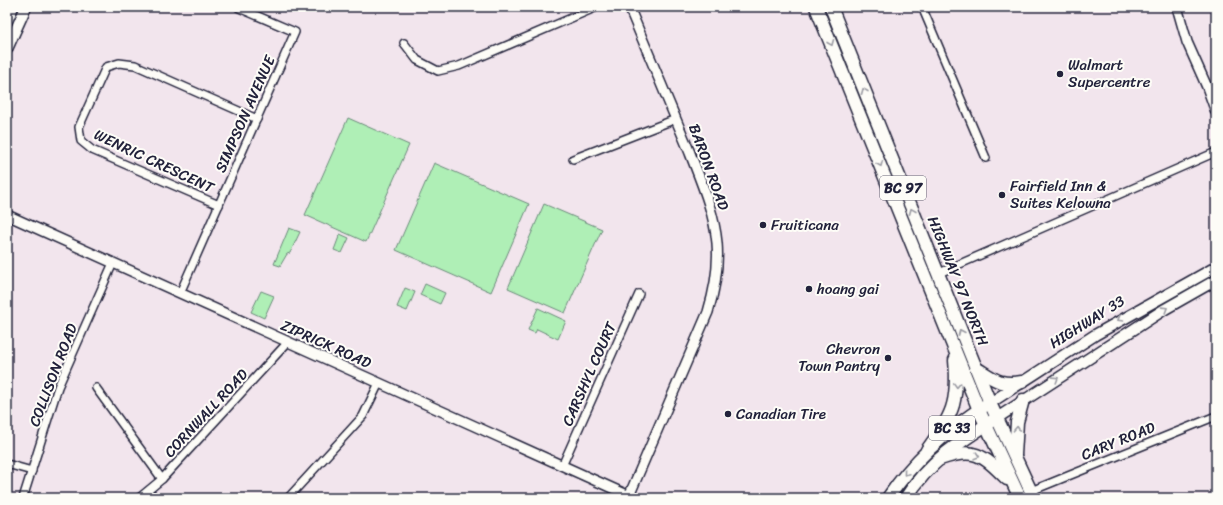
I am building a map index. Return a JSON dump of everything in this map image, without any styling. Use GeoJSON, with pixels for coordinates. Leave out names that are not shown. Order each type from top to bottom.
{"type":"FeatureCollection","features":[{"type":"Feature","properties":{"kind":"main road"},"geometry":{"type":"LineString","coordinates":[[7,21],[13,7]]}},
{"type":"Feature","properties":{"kind":"main road"},"geometry":{"type":"LineString","coordinates":[[7,49],[26,7]]}},
{"type":"Feature","properties":{"kind":"main road","name":"HIGHWAY 97 NORTH"},"geometry":{"type":"LineString","coordinates":[[816,7],[979,410],[1018,493]]}},
{"type":"Feature","properties":{"kind":"main road","name":"HIGHWAY 97 NORTH"},"geometry":{"type":"LineString","coordinates":[[831,7],[990,403],[1032,495]]}},
{"type":"Feature","properties":{"kind":"main road"},"geometry":{"type":"LineString","coordinates":[[920,264],[937,274]]}},
{"type":"Feature","properties":{"kind":"main road","name":"HIGHWAY 33"},"geometry":{"type":"LineString","coordinates":[[979,410],[1094,334],[1216,267]]}},
{"type":"Feature","properties":{"kind":"main road","name":"HIGHWAY 33"},"geometry":{"type":"LineString","coordinates":[[986,425],[1165,309],[1216,280]]}},
{"type":"Feature","properties":{"kind":"main road"},"geometry":{"type":"LineString","coordinates":[[927,450],[947,423],[955,402],[957,384],[954,346]]}},
{"type":"Feature","properties":{"kind":"main road"},"geometry":{"type":"LineString","coordinates":[[976,368],[1000,382],[1009,384],[1022,382]]}},
{"type":"Feature","properties":{"kind":"main road"},"geometry":{"type":"LineString","coordinates":[[1015,458],[1017,422],[1023,400]]}},
{"type":"Feature","properties":{"kind":"main road","name":"BC 33"},"geometry":{"type":"LineString","coordinates":[[888,498],[899,481],[927,450],[948,431],[979,410]]}},
{"type":"Feature","properties":{"kind":"main road","name":"BC 33"},"geometry":{"type":"LineString","coordinates":[[906,498],[924,474],[957,443],[986,425]]}},
{"type":"Feature","properties":{"kind":"main road"},"geometry":{"type":"LineString","coordinates":[[940,459],[959,452],[974,454],[984,458],[994,465],[1018,493]]}},
{"type":"Feature","properties":{"kind":"street"},"geometry":{"type":"LineString","coordinates":[[404,43],[417,60],[438,71],[459,66],[597,7]]}},
{"type":"Feature","properties":{"kind":"street","name":"BARON ROAD"},"geometry":{"type":"LineString","coordinates":[[629,7],[676,118],[712,210],[717,243],[715,290],[708,312],[631,497]]}},
{"type":"Feature","properties":{"kind":"street"},"geometry":{"type":"LineString","coordinates":[[922,7],[986,158]]}},
{"type":"Feature","properties":{"kind":"street"},"geometry":{"type":"LineString","coordinates":[[1177,7],[1187,42],[1207,87],[1216,112]]}},
{"type":"Feature","properties":{"kind":"street","name":"SIMPSON AVENUE"},"geometry":{"type":"LineString","coordinates":[[180,293],[295,32],[239,8]]}},
{"type":"Feature","properties":{"kind":"street","name":"WENRIC CRESCENT"},"geometry":{"type":"LineString","coordinates":[[219,205],[92,150],[81,140],[79,127],[106,67],[119,63],[135,65],[257,119]]}},
{"type":"Feature","properties":{"kind":"street"},"geometry":{"type":"LineString","coordinates":[[573,159],[676,118]]}},
{"type":"Feature","properties":{"kind":"street"},"geometry":{"type":"LineString","coordinates":[[937,274],[1216,152]]}},
{"type":"Feature","properties":{"kind":"street","name":"ZIPRICK ROAD"},"geometry":{"type":"LineString","coordinates":[[7,215],[631,497]]}},
{"type":"Feature","properties":{"kind":"street","name":"COLLISON ROAD"},"geometry":{"type":"LineString","coordinates":[[23,498],[58,388],[113,263]]}},
{"type":"Feature","properties":{"kind":"street","name":"CARSHYL COURT"},"geometry":{"type":"LineString","coordinates":[[562,466],[639,294]]}},
{"type":"Feature","properties":{"kind":"street","name":"CORNWALL ROAD"},"geometry":{"type":"LineString","coordinates":[[139,498],[162,480],[288,342]]}},
{"type":"Feature","properties":{"kind":"street"},"geometry":{"type":"LineString","coordinates":[[288,498],[363,416],[379,383]]}},
{"type":"Feature","properties":{"kind":"street"},"geometry":{"type":"LineString","coordinates":[[96,388],[162,480]]}},
{"type":"Feature","properties":{"kind":"street","name":"CARY ROAD"},"geometry":{"type":"LineString","coordinates":[[1032,495],[1216,416]]}},
{"type":"Feature","properties":{"kind":"street"},"geometry":{"type":"LineString","coordinates":[[7,464],[32,471]]}},
{"type":"Feature","properties":{"kind":"green space"},"geometry":{"type":"Polygon","coordinates":[[[348,118],[409,145],[366,242],[305,215],[348,118]]]}},
{"type":"Feature","properties":{"kind":"green space"},"geometry":{"type":"Polygon","coordinates":[[[434,163],[529,204],[491,292],[396,250],[434,163]]]}},
{"type":"Feature","properties":{"kind":"green space"},"geometry":{"type":"Polygon","coordinates":[[[544,204],[602,229],[565,313],[508,288],[544,204]]]}},
{"type":"Feature","properties":{"kind":"green space"},"geometry":{"type":"Polygon","coordinates":[[[289,228],[300,232],[290,253],[287,254],[280,266],[274,264],[289,228]]]}},
{"type":"Feature","properties":{"kind":"green space"},"geometry":{"type":"Polygon","coordinates":[[[340,234],[349,238],[342,253],[334,250],[340,234]]]}},
{"type":"Feature","properties":{"kind":"green space"},"geometry":{"type":"Polygon","coordinates":[[[425,284],[445,293],[440,304],[420,295],[425,284]]]}},
{"type":"Feature","properties":{"kind":"green space"},"geometry":{"type":"Polygon","coordinates":[[[405,288],[415,292],[407,311],[397,307],[405,288]]]}},
{"type":"Feature","properties":{"kind":"green space"},"geometry":{"type":"Polygon","coordinates":[[[261,291],[274,296],[264,318],[251,312],[261,291]]]}},
{"type":"Feature","properties":{"kind":"green space"},"geometry":{"type":"Polygon","coordinates":[[[538,308],[566,321],[558,339],[537,329],[535,333],[528,330],[538,308]]]}},
{"type":"Feature","properties":{"kind":"place","name":"Walmart Supercentre"},"geometry":{"type":"Point","coordinates":[1060,74]}},
{"type":"Feature","properties":{"kind":"place","name":"Fairfield Inn & Suites Kelowna"},"geometry":{"type":"Point","coordinates":[1002,195]}},
{"type":"Feature","properties":{"kind":"place","name":"Fruiticana"},"geometry":{"type":"Point","coordinates":[763,225]}},
{"type":"Feature","properties":{"kind":"place","name":"hoang gai"},"geometry":{"type":"Point","coordinates":[809,289]}},
{"type":"Feature","properties":{"kind":"place","name":"Chevron Town Pantry"},"geometry":{"type":"Point","coordinates":[888,358]}},
{"type":"Feature","properties":{"kind":"place","name":"Canadian Tire"},"geometry":{"type":"Point","coordinates":[728,414]}}]}
